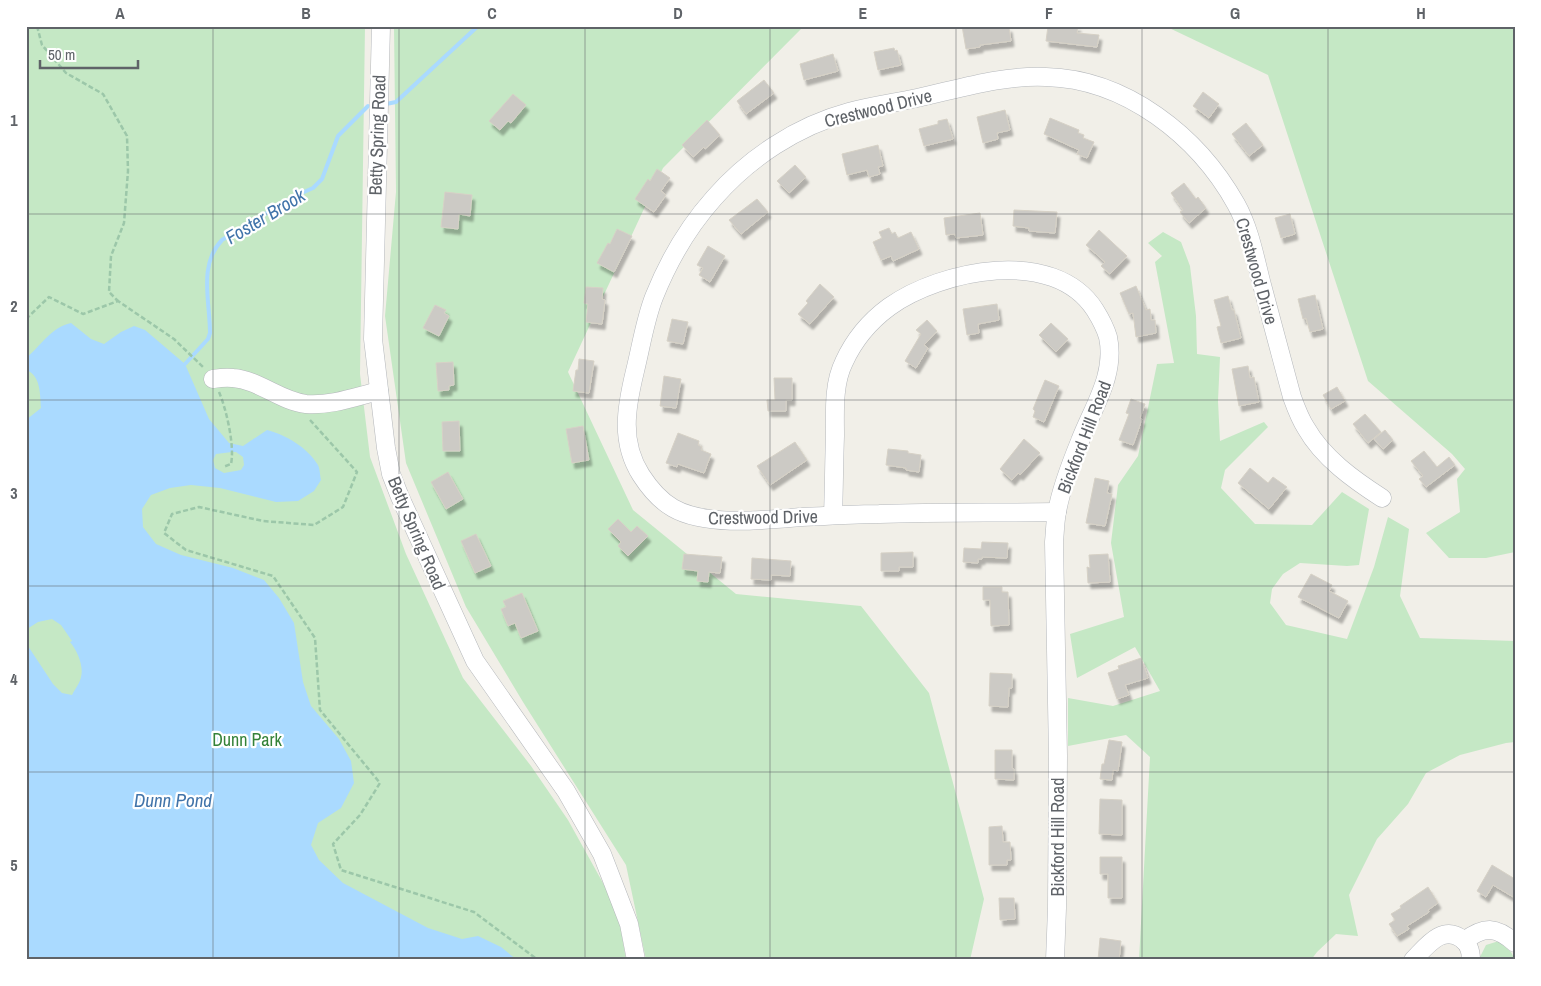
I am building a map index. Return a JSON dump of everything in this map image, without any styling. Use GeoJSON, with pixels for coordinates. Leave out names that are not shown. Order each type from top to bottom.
{"type":"FeatureCollection","features":[{"type":"Feature","properties":{"kind":"street","name":"Betty Spring Road"},"geometry":{"type":"LineString","coordinates":[[381,26],[372,339],[386,448],[395,486],[475,661],[566,790],[602,854],[625,913],[632,936],[636,960]]}},
{"type":"Feature","properties":{"kind":"street","name":"Crestwood Drive"},"geometry":{"type":"LineString","coordinates":[[1057,512],[833,516],[762,520],[718,519],[697,517],[676,510],[649,487],[638,471],[630,453],[626,424],[627,404],[653,299],[674,257],[700,215],[732,179],[755,160],[800,131],[848,112],[1009,78],[1049,76],[1075,80],[1114,91],[1148,110],[1169,126],[1199,154],[1237,206],[1252,244],[1292,397],[1306,430],[1349,476],[1382,498]]}},
{"type":"Feature","properties":{"kind":"street","name":"Bickford Hill Road"},"geometry":{"type":"LineString","coordinates":[[833,516],[838,382],[844,362],[859,337],[872,321],[887,308],[921,290],[961,277],[995,271],[1016,270],[1048,274],[1074,286],[1092,306],[1108,337],[1109,361],[1105,384],[1076,450],[1057,512],[1054,542],[1058,756],[1055,960]]}},
{"type":"Feature","properties":{"kind":"street"},"geometry":{"type":"LineString","coordinates":[[213,379],[232,377],[240,379],[260,386],[283,398],[306,404],[333,403],[379,391]]}},
{"type":"Feature","properties":{"kind":"street"},"geometry":{"type":"LineString","coordinates":[[1464,941],[1474,933],[1485,930],[1498,932],[1515,943]]}},
{"type":"Feature","properties":{"kind":"street"},"geometry":{"type":"LineString","coordinates":[[1413,960],[1439,936],[1452,934],[1464,941],[1469,948],[1471,960]]}},
{"type":"Feature","properties":{"kind":"path"},"geometry":{"type":"LineString","coordinates":[[37,26],[42,45],[66,73],[103,94],[127,136],[128,171],[124,223],[111,256],[109,292],[118,301],[174,339],[213,379],[224,402],[231,443],[231,464],[223,467]]}},
{"type":"Feature","properties":{"kind":"path"},"geometry":{"type":"LineString","coordinates":[[26,319],[49,297],[83,314],[118,301]]}},
{"type":"Feature","properties":{"kind":"path"},"geometry":{"type":"LineString","coordinates":[[309,418],[358,472],[343,507],[314,525],[263,521],[199,507],[172,514],[164,532],[186,550],[273,576],[315,638],[320,710],[380,783],[360,815],[333,844],[342,870],[474,912],[538,960]]}},
{"type":"Feature","properties":{"kind":"green space","name":"Dunn Park"},"geometry":{"type":"Polygon","coordinates":[[[26,26],[365,26],[360,374],[370,457],[406,554],[463,678],[531,766],[568,820],[618,910],[626,960],[26,960],[26,26]]]}},
{"type":"Feature","properties":{"kind":"green space"},"geometry":{"type":"Polygon","coordinates":[[[394,26],[804,26],[663,168],[568,372],[633,510],[736,594],[861,606],[929,693],[984,899],[970,960],[646,960],[626,865],[523,702],[466,607],[406,463],[385,316],[396,192],[394,26]]]}},
{"type":"Feature","properties":{"kind":"green space"},"geometry":{"type":"Polygon","coordinates":[[[1165,26],[1515,26],[1515,552],[1486,558],[1449,558],[1426,533],[1460,512],[1457,479],[1465,469],[1452,454],[1368,381],[1268,75],[1165,26]]]}},
{"type":"Feature","properties":{"kind":"green space"},"geometry":{"type":"Polygon","coordinates":[[[1163,232],[1181,242],[1190,266],[1196,316],[1197,354],[1220,357],[1218,401],[1220,441],[1264,422],[1268,427],[1225,470],[1221,488],[1255,524],[1312,525],[1342,492],[1369,509],[1359,565],[1300,563],[1283,574],[1272,589],[1270,603],[1286,625],[1347,639],[1374,567],[1388,517],[1409,529],[1400,596],[1420,638],[1515,641],[1515,742],[1460,755],[1426,773],[1408,804],[1377,839],[1349,895],[1358,936],[1336,934],[1311,960],[1139,960],[1150,757],[1126,735],[1068,746],[1068,698],[1113,706],[1160,691],[1135,647],[1077,678],[1070,634],[1124,617],[1111,543],[1118,485],[1138,456],[1157,364],[1174,363],[1155,262],[1162,256],[1148,243],[1163,232]]]}},
{"type":"Feature","properties":{"kind":"green space"},"geometry":{"type":"Polygon","coordinates":[[[1499,941],[1511,952],[1515,960],[1485,960],[1480,957],[1486,945],[1499,941]]]}},
{"type":"Feature","properties":{"kind":"water","name":"Dunn Pond"},"geometry":{"type":"Polygon","coordinates":[[[71,323],[91,339],[104,344],[121,332],[134,326],[145,330],[185,364],[209,419],[229,443],[243,446],[267,430],[281,435],[302,447],[319,467],[321,480],[314,491],[298,501],[276,502],[220,488],[191,485],[170,488],[151,495],[142,509],[143,527],[156,544],[181,555],[233,568],[264,580],[279,598],[294,623],[303,682],[311,706],[339,739],[351,761],[354,783],[341,808],[318,823],[311,845],[319,860],[343,883],[428,928],[462,939],[478,936],[501,947],[517,960],[26,960],[26,643],[53,684],[62,693],[72,695],[80,682],[82,673],[79,658],[70,642],[72,641],[61,625],[52,619],[38,622],[26,631],[26,420],[41,408],[39,386],[35,376],[26,370],[26,358],[52,333],[71,323]],[[236,452],[216,454],[213,460],[215,468],[224,473],[241,470],[244,465],[243,457],[236,452]]]}},
{"type":"Feature","properties":{"kind":"building"},"geometry":{"type":"Polygon","coordinates":[[[962,26],[1009,27],[1011,41],[966,49],[962,26]]]}},
{"type":"Feature","properties":{"kind":"building"},"geometry":{"type":"Polygon","coordinates":[[[1048,26],[1078,26],[1077,33],[1099,35],[1097,47],[1046,41],[1048,26]]]}},
{"type":"Feature","properties":{"kind":"building"},"geometry":{"type":"Polygon","coordinates":[[[894,48],[895,51],[897,50],[901,65],[878,70],[874,52],[894,48]]]}},
{"type":"Feature","properties":{"kind":"building"},"geometry":{"type":"Polygon","coordinates":[[[833,54],[838,71],[804,80],[800,64],[833,54]]]}},
{"type":"Feature","properties":{"kind":"building"},"geometry":{"type":"Polygon","coordinates":[[[764,80],[774,93],[746,114],[737,101],[764,80]]]}},
{"type":"Feature","properties":{"kind":"building"},"geometry":{"type":"Polygon","coordinates":[[[1203,92],[1219,104],[1209,118],[1193,106],[1203,92]]]}},
{"type":"Feature","properties":{"kind":"building"},"geometry":{"type":"Polygon","coordinates":[[[513,94],[526,105],[511,123],[508,121],[500,130],[489,121],[513,94]]]}},
{"type":"Feature","properties":{"kind":"building"},"geometry":{"type":"Polygon","coordinates":[[[1005,110],[1010,130],[997,133],[998,139],[983,143],[977,117],[1005,110]]]}},
{"type":"Feature","properties":{"kind":"building"},"geometry":{"type":"Polygon","coordinates":[[[1050,118],[1079,130],[1078,133],[1084,135],[1083,138],[1094,142],[1087,158],[1077,154],[1079,150],[1044,134],[1050,118]]]}},
{"type":"Feature","properties":{"kind":"building"},"geometry":{"type":"Polygon","coordinates":[[[947,119],[953,139],[924,146],[919,129],[938,124],[938,121],[947,119]]]}},
{"type":"Feature","properties":{"kind":"building"},"geometry":{"type":"Polygon","coordinates":[[[707,120],[720,135],[693,157],[682,145],[707,120]]]}},
{"type":"Feature","properties":{"kind":"building"},"geometry":{"type":"Polygon","coordinates":[[[1246,123],[1263,145],[1249,156],[1232,134],[1246,123]]]}},
{"type":"Feature","properties":{"kind":"building"},"geometry":{"type":"Polygon","coordinates":[[[878,145],[883,166],[878,167],[880,174],[869,177],[867,170],[847,175],[842,154],[878,145]]]}},
{"type":"Feature","properties":{"kind":"building"},"geometry":{"type":"Polygon","coordinates":[[[795,165],[806,177],[789,193],[777,181],[795,165]]]}},
{"type":"Feature","properties":{"kind":"building"},"geometry":{"type":"Polygon","coordinates":[[[657,169],[670,178],[661,191],[666,195],[654,212],[635,199],[657,169]]]}},
{"type":"Feature","properties":{"kind":"building"},"geometry":{"type":"Polygon","coordinates":[[[1184,183],[1196,199],[1198,197],[1206,208],[1189,223],[1180,212],[1183,210],[1171,193],[1184,183]]]}},
{"type":"Feature","properties":{"kind":"building"},"geometry":{"type":"Polygon","coordinates":[[[445,192],[472,195],[470,216],[459,214],[458,229],[441,227],[445,192]]]}},
{"type":"Feature","properties":{"kind":"building"},"geometry":{"type":"Polygon","coordinates":[[[757,199],[768,212],[741,234],[729,220],[757,199]]]}},
{"type":"Feature","properties":{"kind":"building"},"geometry":{"type":"Polygon","coordinates":[[[1014,210],[1057,212],[1055,233],[1029,231],[1029,228],[1013,226],[1014,210]]]}},
{"type":"Feature","properties":{"kind":"building"},"geometry":{"type":"Polygon","coordinates":[[[980,213],[983,235],[956,238],[955,234],[946,235],[944,218],[980,213]]]}},
{"type":"Feature","properties":{"kind":"building"},"geometry":{"type":"Polygon","coordinates":[[[1290,214],[1295,234],[1281,238],[1275,218],[1290,214]]]}},
{"type":"Feature","properties":{"kind":"building"},"geometry":{"type":"Polygon","coordinates":[[[889,228],[892,234],[895,232],[898,238],[911,232],[919,249],[893,261],[891,256],[881,260],[873,242],[882,238],[879,232],[889,228]]]}},
{"type":"Feature","properties":{"kind":"building"},"geometry":{"type":"Polygon","coordinates":[[[617,229],[632,236],[614,272],[597,263],[608,243],[610,244],[617,229]]]}},
{"type":"Feature","properties":{"kind":"building"},"geometry":{"type":"Polygon","coordinates":[[[1099,230],[1127,256],[1110,274],[1101,266],[1105,262],[1086,245],[1099,230]]]}},
{"type":"Feature","properties":{"kind":"building"},"geometry":{"type":"Polygon","coordinates":[[[708,246],[725,256],[710,282],[699,275],[703,268],[697,265],[708,246]]]}},
{"type":"Feature","properties":{"kind":"building"},"geometry":{"type":"Polygon","coordinates":[[[820,284],[834,297],[810,324],[798,314],[808,303],[806,301],[820,284]]]}},
{"type":"Feature","properties":{"kind":"building"},"geometry":{"type":"Polygon","coordinates":[[[1136,286],[1146,310],[1150,309],[1151,320],[1155,320],[1156,333],[1136,337],[1133,313],[1129,314],[1120,293],[1136,286]]]}},
{"type":"Feature","properties":{"kind":"building"},"geometry":{"type":"Polygon","coordinates":[[[586,287],[603,288],[602,299],[605,300],[602,324],[586,322],[588,304],[584,303],[586,287]]]}},
{"type":"Feature","properties":{"kind":"building"},"geometry":{"type":"Polygon","coordinates":[[[1315,295],[1323,329],[1310,332],[1306,318],[1303,319],[1298,299],[1315,295]]]}},
{"type":"Feature","properties":{"kind":"building"},"geometry":{"type":"Polygon","coordinates":[[[1228,296],[1232,310],[1234,310],[1241,338],[1221,343],[1217,327],[1221,326],[1214,300],[1228,296]]]}},
{"type":"Feature","properties":{"kind":"building"},"geometry":{"type":"Polygon","coordinates":[[[997,304],[999,320],[978,324],[979,333],[967,335],[963,309],[997,304]]]}},
{"type":"Feature","properties":{"kind":"building"},"geometry":{"type":"Polygon","coordinates":[[[435,305],[446,310],[444,313],[449,316],[439,336],[423,328],[435,305]]]}},
{"type":"Feature","properties":{"kind":"building"},"geometry":{"type":"Polygon","coordinates":[[[672,319],[688,322],[683,344],[667,341],[672,319]]]}},
{"type":"Feature","properties":{"kind":"building"},"geometry":{"type":"Polygon","coordinates":[[[927,320],[937,331],[924,345],[928,348],[916,368],[905,361],[921,334],[916,330],[927,320]]]}},
{"type":"Feature","properties":{"kind":"building"},"geometry":{"type":"Polygon","coordinates":[[[1051,323],[1068,339],[1056,352],[1039,335],[1051,323]]]}},
{"type":"Feature","properties":{"kind":"building"},"geometry":{"type":"Polygon","coordinates":[[[579,359],[594,361],[589,393],[573,391],[579,359]]]}},
{"type":"Feature","properties":{"kind":"building"},"geometry":{"type":"Polygon","coordinates":[[[453,362],[454,385],[449,386],[449,390],[438,391],[436,363],[453,362]]]}},
{"type":"Feature","properties":{"kind":"building"},"geometry":{"type":"Polygon","coordinates":[[[1248,366],[1250,378],[1254,377],[1259,402],[1239,406],[1232,369],[1248,366]]]}},
{"type":"Feature","properties":{"kind":"building"},"geometry":{"type":"Polygon","coordinates":[[[664,376],[681,379],[676,408],[660,406],[664,376]]]}},
{"type":"Feature","properties":{"kind":"building"},"geometry":{"type":"Polygon","coordinates":[[[774,378],[792,378],[792,400],[786,400],[786,411],[768,411],[767,400],[775,400],[774,378]]]}},
{"type":"Feature","properties":{"kind":"building"},"geometry":{"type":"Polygon","coordinates":[[[1045,380],[1059,386],[1044,422],[1033,417],[1035,411],[1033,409],[1045,380]]]}},
{"type":"Feature","properties":{"kind":"building"},"geometry":{"type":"Polygon","coordinates":[[[1337,387],[1345,401],[1331,409],[1323,395],[1337,387]]]}},
{"type":"Feature","properties":{"kind":"building"},"geometry":{"type":"Polygon","coordinates":[[[1131,399],[1145,404],[1133,445],[1119,440],[1129,414],[1126,413],[1131,399]]]}},
{"type":"Feature","properties":{"kind":"building"},"geometry":{"type":"Polygon","coordinates":[[[1365,414],[1381,432],[1368,443],[1353,424],[1365,414]]]}},
{"type":"Feature","properties":{"kind":"building"},"geometry":{"type":"Polygon","coordinates":[[[459,421],[460,451],[443,451],[442,422],[459,421]]]}},
{"type":"Feature","properties":{"kind":"building"},"geometry":{"type":"Polygon","coordinates":[[[583,426],[589,460],[572,463],[566,429],[583,426]]]}},
{"type":"Feature","properties":{"kind":"building"},"geometry":{"type":"Polygon","coordinates":[[[1385,430],[1393,440],[1383,449],[1374,439],[1385,430]]]}},
{"type":"Feature","properties":{"kind":"building"},"geometry":{"type":"Polygon","coordinates":[[[678,433],[699,441],[698,445],[702,447],[701,450],[711,454],[704,473],[678,464],[677,467],[666,463],[678,433]]]}},
{"type":"Feature","properties":{"kind":"building"},"geometry":{"type":"Polygon","coordinates":[[[1024,439],[1040,453],[1020,475],[1018,473],[1012,480],[1000,469],[1024,439]]]}},
{"type":"Feature","properties":{"kind":"building"},"geometry":{"type":"Polygon","coordinates":[[[795,442],[807,460],[770,485],[757,466],[795,442]]]}},
{"type":"Feature","properties":{"kind":"building"},"geometry":{"type":"Polygon","coordinates":[[[888,449],[908,451],[908,453],[921,455],[919,472],[886,465],[888,449]]]}},
{"type":"Feature","properties":{"kind":"building"},"geometry":{"type":"Polygon","coordinates":[[[1424,451],[1437,467],[1449,457],[1455,465],[1426,487],[1419,479],[1423,476],[1411,461],[1424,451]]]}},
{"type":"Feature","properties":{"kind":"building"},"geometry":{"type":"Polygon","coordinates":[[[1250,468],[1268,483],[1273,477],[1287,487],[1269,509],[1238,483],[1250,468]]]}},
{"type":"Feature","properties":{"kind":"building"},"geometry":{"type":"Polygon","coordinates":[[[448,472],[463,499],[446,509],[431,482],[448,472]]]}},
{"type":"Feature","properties":{"kind":"building"},"geometry":{"type":"Polygon","coordinates":[[[1095,478],[1109,481],[1107,493],[1112,494],[1105,526],[1086,523],[1095,478]]]}},
{"type":"Feature","properties":{"kind":"building"},"geometry":{"type":"Polygon","coordinates":[[[618,519],[631,532],[637,526],[648,536],[628,556],[618,546],[621,542],[608,529],[618,519]]]}},
{"type":"Feature","properties":{"kind":"building"},"geometry":{"type":"Polygon","coordinates":[[[476,534],[491,566],[475,573],[461,541],[476,534]]]}},
{"type":"Feature","properties":{"kind":"building"},"geometry":{"type":"Polygon","coordinates":[[[982,542],[1008,543],[1007,558],[982,557],[982,559],[978,559],[978,563],[963,562],[964,548],[981,549],[982,542]]]}},
{"type":"Feature","properties":{"kind":"building"},"geometry":{"type":"Polygon","coordinates":[[[913,552],[913,567],[899,567],[899,571],[881,571],[881,553],[913,552]]]}},
{"type":"Feature","properties":{"kind":"building"},"geometry":{"type":"Polygon","coordinates":[[[684,554],[722,557],[720,573],[709,572],[708,582],[697,581],[698,571],[682,569],[684,554]]]}},
{"type":"Feature","properties":{"kind":"building"},"geometry":{"type":"Polygon","coordinates":[[[1108,554],[1110,582],[1088,583],[1087,567],[1090,568],[1089,555],[1108,554]]]}},
{"type":"Feature","properties":{"kind":"building"},"geometry":{"type":"Polygon","coordinates":[[[752,558],[791,561],[790,576],[771,575],[771,580],[751,579],[752,558]]]}},
{"type":"Feature","properties":{"kind":"building"},"geometry":{"type":"Polygon","coordinates":[[[1311,574],[1332,585],[1329,591],[1348,601],[1339,618],[1298,597],[1311,574]]]}},
{"type":"Feature","properties":{"kind":"building"},"geometry":{"type":"Polygon","coordinates":[[[983,587],[1002,587],[1002,592],[1008,592],[1009,625],[991,626],[990,600],[983,600],[983,587]]]}},
{"type":"Feature","properties":{"kind":"building"},"geometry":{"type":"Polygon","coordinates":[[[522,593],[538,631],[521,638],[515,623],[508,626],[501,609],[506,607],[503,601],[522,593]]]}},
{"type":"Feature","properties":{"kind":"building"},"geometry":{"type":"Polygon","coordinates":[[[1141,658],[1148,678],[1125,685],[1129,695],[1117,699],[1108,673],[1119,669],[1118,666],[1141,658]]]}},
{"type":"Feature","properties":{"kind":"building"},"geometry":{"type":"Polygon","coordinates":[[[990,673],[1012,674],[1012,688],[1009,688],[1008,707],[989,706],[990,673]]]}},
{"type":"Feature","properties":{"kind":"building"},"geometry":{"type":"Polygon","coordinates":[[[1109,740],[1122,742],[1118,771],[1113,770],[1112,780],[1100,779],[1109,740]]]}},
{"type":"Feature","properties":{"kind":"building"},"geometry":{"type":"Polygon","coordinates":[[[995,750],[1012,750],[1014,780],[995,779],[995,750]]]}},
{"type":"Feature","properties":{"kind":"building"},"geometry":{"type":"Polygon","coordinates":[[[1100,799],[1122,800],[1122,835],[1099,834],[1100,799]]]}},
{"type":"Feature","properties":{"kind":"building"},"geometry":{"type":"Polygon","coordinates":[[[1002,826],[1003,842],[1010,842],[1011,860],[1007,860],[1007,865],[989,865],[989,827],[1002,826]]]}},
{"type":"Feature","properties":{"kind":"building"},"geometry":{"type":"Polygon","coordinates":[[[1100,857],[1122,857],[1122,898],[1108,898],[1108,874],[1100,874],[1100,857]]]}},
{"type":"Feature","properties":{"kind":"building"},"geometry":{"type":"Polygon","coordinates":[[[1492,865],[1515,879],[1515,898],[1493,885],[1486,897],[1477,891],[1492,865]]]}},
{"type":"Feature","properties":{"kind":"building"},"geometry":{"type":"Polygon","coordinates":[[[1428,887],[1438,903],[1428,910],[1429,912],[1407,926],[1409,929],[1397,936],[1389,924],[1395,920],[1391,914],[1428,887]]]}},
{"type":"Feature","properties":{"kind":"building"},"geometry":{"type":"Polygon","coordinates":[[[999,898],[1014,898],[1015,919],[1000,920],[999,898]]]}},
{"type":"Feature","properties":{"kind":"building"},"geometry":{"type":"Polygon","coordinates":[[[1100,938],[1121,941],[1119,960],[1098,960],[1100,938]]]}},
{"type":"Feature","properties":{"kind":"waterway","name":"Foster Brook"},"geometry":{"type":"LineString","coordinates":[[386,104],[396,102],[478,26]]}},
{"type":"Feature","properties":{"kind":"waterway","name":"Foster Brook"},"geometry":{"type":"LineString","coordinates":[[185,364],[208,339],[210,333],[207,296],[208,272],[210,261],[222,240],[295,196],[313,188],[322,179],[338,136],[368,106]]}}]}
